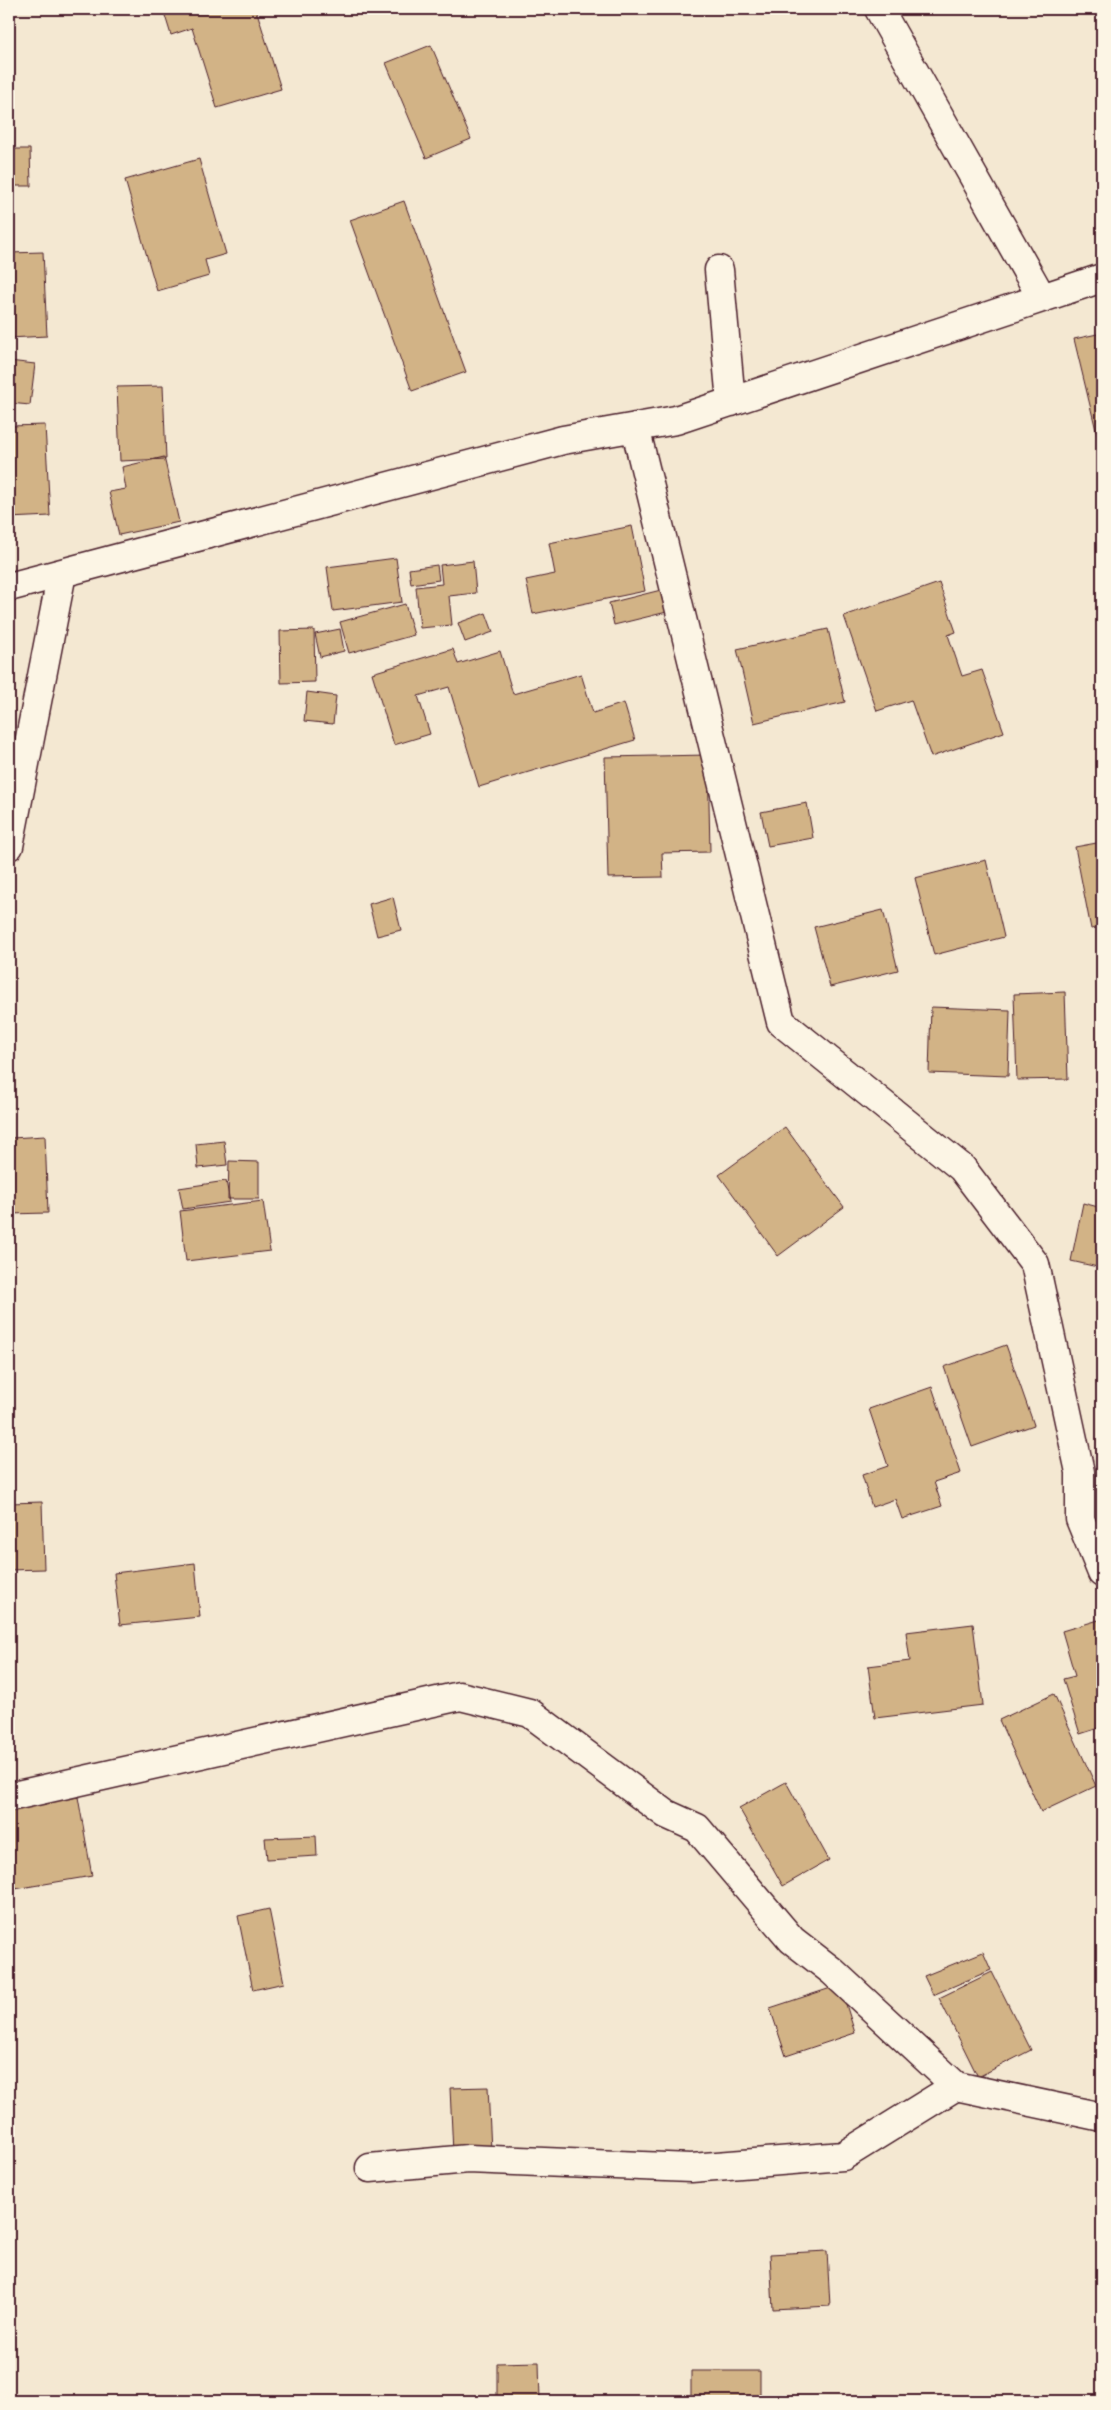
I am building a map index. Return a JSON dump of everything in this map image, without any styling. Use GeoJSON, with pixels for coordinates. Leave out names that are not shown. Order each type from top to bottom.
{"type":"FeatureCollection","features":[{"type":"Feature","properties":{"kind":"street"},"geometry":{"type":"LineString","coordinates":[[888,11],[1042,298]]}},
{"type":"Feature","properties":{"kind":"street"},"geometry":{"type":"LineString","coordinates":[[719,270],[731,402]]}},
{"type":"Feature","properties":{"kind":"street"},"geometry":{"type":"LineString","coordinates":[[9,587],[563,440],[676,420],[1102,278]]}},
{"type":"Feature","properties":{"kind":"street"},"geometry":{"type":"LineString","coordinates":[[635,427],[781,1022],[962,1168],[1035,1264],[1080,1472],[1080,1519],[1102,1573]]}},
{"type":"Feature","properties":{"kind":"street"},"geometry":{"type":"LineString","coordinates":[[9,846],[62,573]]}},
{"type":"Feature","properties":{"kind":"street"},"geometry":{"type":"LineString","coordinates":[[9,1797],[460,1696],[530,1713],[666,1814],[697,1828],[792,1940],[832,1971],[956,2086],[1102,2117]]}},
{"type":"Feature","properties":{"kind":"street"},"geometry":{"type":"LineString","coordinates":[[370,2168],[468,2159],[691,2168],[843,2156],[956,2086]]}},
{"type":"Feature","properties":{"kind":"building"},"geometry":{"type":"Polygon","coordinates":[[[163,9],[256,9],[281,89],[217,108],[192,28],[171,35],[163,9]]]}},
{"type":"Feature","properties":{"kind":"building"},"geometry":{"type":"Polygon","coordinates":[[[431,45],[471,139],[426,158],[386,63],[431,45]]]}},
{"type":"Feature","properties":{"kind":"building"},"geometry":{"type":"Polygon","coordinates":[[[9,125],[12,125],[13,149],[30,149],[31,186],[9,186],[9,125]]]}},
{"type":"Feature","properties":{"kind":"building"},"geometry":{"type":"Polygon","coordinates":[[[199,159],[226,254],[205,260],[209,276],[157,291],[125,180],[199,159]]]}},
{"type":"Feature","properties":{"kind":"building"},"geometry":{"type":"Polygon","coordinates":[[[404,201],[466,372],[412,391],[350,220],[404,201]]]}},
{"type":"Feature","properties":{"kind":"building"},"geometry":{"type":"Polygon","coordinates":[[[43,252],[47,336],[9,338],[9,253],[43,252]]]}},
{"type":"Feature","properties":{"kind":"building"},"geometry":{"type":"Polygon","coordinates":[[[1102,333],[1102,455],[1074,339],[1102,333]]]}},
{"type":"Feature","properties":{"kind":"building"},"geometry":{"type":"Polygon","coordinates":[[[9,361],[35,364],[30,405],[9,403],[9,361]]]}},
{"type":"Feature","properties":{"kind":"building"},"geometry":{"type":"Polygon","coordinates":[[[163,386],[166,459],[120,461],[117,387],[163,386]]]}},
{"type":"Feature","properties":{"kind":"building"},"geometry":{"type":"Polygon","coordinates":[[[45,425],[50,516],[9,518],[9,426],[45,425]]]}},
{"type":"Feature","properties":{"kind":"building"},"geometry":{"type":"Polygon","coordinates":[[[164,457],[179,522],[119,535],[109,492],[126,489],[122,467],[164,457]]]}},
{"type":"Feature","properties":{"kind":"building"},"geometry":{"type":"Polygon","coordinates":[[[632,526],[645,591],[533,614],[526,580],[555,574],[549,543],[632,526]]]}},
{"type":"Feature","properties":{"kind":"building"},"geometry":{"type":"Polygon","coordinates":[[[396,558],[402,602],[333,611],[327,567],[396,558]]]}},
{"type":"Feature","properties":{"kind":"building"},"geometry":{"type":"Polygon","coordinates":[[[473,561],[476,593],[449,596],[452,625],[420,628],[416,587],[442,584],[440,565],[473,561]]]}},
{"type":"Feature","properties":{"kind":"building"},"geometry":{"type":"Polygon","coordinates":[[[437,565],[439,580],[411,584],[409,569],[437,565]]]}},
{"type":"Feature","properties":{"kind":"building"},"geometry":{"type":"Polygon","coordinates":[[[939,583],[956,632],[948,635],[962,676],[982,670],[1004,732],[931,757],[911,700],[877,711],[844,616],[939,583]]]}},
{"type":"Feature","properties":{"kind":"building"},"geometry":{"type":"Polygon","coordinates":[[[669,588],[675,610],[614,625],[609,603],[669,588]]]}},
{"type":"Feature","properties":{"kind":"building"},"geometry":{"type":"Polygon","coordinates":[[[405,604],[414,635],[349,653],[340,622],[405,604]]]}},
{"type":"Feature","properties":{"kind":"building"},"geometry":{"type":"Polygon","coordinates":[[[486,613],[493,632],[465,642],[458,623],[486,613]]]}},
{"type":"Feature","properties":{"kind":"building"},"geometry":{"type":"Polygon","coordinates":[[[340,629],[344,651],[320,657],[315,634],[340,629]]]}},
{"type":"Feature","properties":{"kind":"building"},"geometry":{"type":"Polygon","coordinates":[[[828,629],[845,702],[754,723],[737,649],[828,629]]]}},
{"type":"Feature","properties":{"kind":"building"},"geometry":{"type":"Polygon","coordinates":[[[314,630],[315,682],[281,683],[280,631],[314,630]]]}},
{"type":"Feature","properties":{"kind":"building"},"geometry":{"type":"Polygon","coordinates":[[[453,649],[458,664],[500,651],[513,694],[581,674],[593,713],[624,703],[635,740],[479,787],[449,687],[418,696],[430,734],[394,745],[372,673],[453,649]]]}},
{"type":"Feature","properties":{"kind":"building"},"geometry":{"type":"Polygon","coordinates":[[[307,692],[336,696],[333,724],[304,721],[307,692]]]}},
{"type":"Feature","properties":{"kind":"building"},"geometry":{"type":"Polygon","coordinates":[[[708,755],[710,852],[662,853],[663,877],[608,878],[605,757],[708,755]]]}},
{"type":"Feature","properties":{"kind":"building"},"geometry":{"type":"Polygon","coordinates":[[[807,803],[813,838],[768,846],[761,812],[807,803]]]}},
{"type":"Feature","properties":{"kind":"building"},"geometry":{"type":"Polygon","coordinates":[[[1102,842],[1102,927],[1091,929],[1075,847],[1102,842]]]}},
{"type":"Feature","properties":{"kind":"building"},"geometry":{"type":"Polygon","coordinates":[[[986,860],[1004,937],[934,955],[915,878],[986,860]]]}},
{"type":"Feature","properties":{"kind":"building"},"geometry":{"type":"Polygon","coordinates":[[[393,897],[401,930],[377,936],[369,904],[393,897]]]}},
{"type":"Feature","properties":{"kind":"building"},"geometry":{"type":"Polygon","coordinates":[[[883,910],[898,970],[830,987],[814,927],[883,910]]]}},
{"type":"Feature","properties":{"kind":"building"},"geometry":{"type":"Polygon","coordinates":[[[1065,992],[1068,1079],[1017,1080],[1014,994],[1065,992]]]}},
{"type":"Feature","properties":{"kind":"building"},"geometry":{"type":"Polygon","coordinates":[[[931,1007],[1010,1010],[1008,1076],[929,1073],[931,1007]]]}},
{"type":"Feature","properties":{"kind":"building"},"geometry":{"type":"Polygon","coordinates":[[[785,1127],[844,1207],[778,1256],[719,1175],[785,1127]]]}},
{"type":"Feature","properties":{"kind":"building"},"geometry":{"type":"Polygon","coordinates":[[[45,1136],[48,1213],[9,1214],[9,1164],[12,1164],[11,1138],[45,1136]]]}},
{"type":"Feature","properties":{"kind":"building"},"geometry":{"type":"Polygon","coordinates":[[[224,1141],[227,1165],[198,1168],[196,1144],[224,1141]]]}},
{"type":"Feature","properties":{"kind":"building"},"geometry":{"type":"Polygon","coordinates":[[[229,1161],[259,1162],[259,1199],[228,1199],[229,1161]]]}},
{"type":"Feature","properties":{"kind":"building"},"geometry":{"type":"Polygon","coordinates":[[[226,1181],[230,1202],[183,1209],[179,1188],[226,1181]]]}},
{"type":"Feature","properties":{"kind":"building"},"geometry":{"type":"Polygon","coordinates":[[[263,1201],[270,1251],[186,1261],[180,1211],[263,1201]]]}},
{"type":"Feature","properties":{"kind":"building"},"geometry":{"type":"Polygon","coordinates":[[[1083,1203],[1102,1208],[1102,1268],[1071,1261],[1083,1203]]]}},
{"type":"Feature","properties":{"kind":"building"},"geometry":{"type":"Polygon","coordinates":[[[1006,1345],[1034,1425],[972,1447],[944,1367],[1006,1345]]]}},
{"type":"Feature","properties":{"kind":"building"},"geometry":{"type":"Polygon","coordinates":[[[932,1387],[961,1473],[934,1482],[942,1506],[902,1519],[895,1499],[872,1507],[862,1475],[888,1466],[869,1409],[932,1387]]]}},
{"type":"Feature","properties":{"kind":"building"},"geometry":{"type":"Polygon","coordinates":[[[42,1502],[44,1569],[9,1570],[9,1503],[42,1502]]]}},
{"type":"Feature","properties":{"kind":"building"},"geometry":{"type":"Polygon","coordinates":[[[195,1563],[200,1617],[120,1625],[114,1573],[195,1563]]]}},
{"type":"Feature","properties":{"kind":"building"},"geometry":{"type":"Polygon","coordinates":[[[1102,1619],[1102,1727],[1080,1734],[1063,1679],[1075,1676],[1062,1631],[1102,1619]]]}},
{"type":"Feature","properties":{"kind":"building"},"geometry":{"type":"Polygon","coordinates":[[[973,1624],[983,1705],[875,1718],[868,1666],[910,1661],[906,1632],[973,1624]]]}},
{"type":"Feature","properties":{"kind":"building"},"geometry":{"type":"Polygon","coordinates":[[[1054,1694],[1096,1786],[1041,1812],[999,1720],[1054,1694]]]}},
{"type":"Feature","properties":{"kind":"building"},"geometry":{"type":"Polygon","coordinates":[[[786,1782],[829,1860],[783,1886],[739,1808],[786,1782]]]}},
{"type":"Feature","properties":{"kind":"building"},"geometry":{"type":"Polygon","coordinates":[[[78,1797],[92,1876],[9,1890],[9,1808],[78,1797]]]}},
{"type":"Feature","properties":{"kind":"building"},"geometry":{"type":"Polygon","coordinates":[[[316,1836],[317,1856],[267,1859],[265,1838],[316,1836]]]}},
{"type":"Feature","properties":{"kind":"building"},"geometry":{"type":"Polygon","coordinates":[[[269,1909],[284,1983],[253,1990],[238,1916],[269,1909]]]}},
{"type":"Feature","properties":{"kind":"building"},"geometry":{"type":"Polygon","coordinates":[[[983,1952],[991,1970],[933,1995],[924,1976],[983,1952]]]}},
{"type":"Feature","properties":{"kind":"building"},"geometry":{"type":"Polygon","coordinates":[[[992,1972],[1031,2050],[978,2077],[939,1998],[992,1972]]]}},
{"type":"Feature","properties":{"kind":"building"},"geometry":{"type":"Polygon","coordinates":[[[840,1985],[855,2033],[786,2056],[770,2008],[840,1985]]]}},
{"type":"Feature","properties":{"kind":"building"},"geometry":{"type":"Polygon","coordinates":[[[488,2087],[491,2151],[453,2153],[450,2088],[488,2087]]]}},
{"type":"Feature","properties":{"kind":"building"},"geometry":{"type":"Polygon","coordinates":[[[827,2251],[830,2306],[773,2309],[770,2254],[827,2251]]]}},
{"type":"Feature","properties":{"kind":"building"},"geometry":{"type":"Polygon","coordinates":[[[539,2362],[540,2401],[497,2401],[497,2363],[539,2362]]]}},
{"type":"Feature","properties":{"kind":"building"},"geometry":{"type":"Polygon","coordinates":[[[691,2371],[760,2371],[760,2401],[691,2401],[691,2371]]]}},
{"type":"Feature","properties":{"kind":"building"},"geometry":{"type":"Polygon","coordinates":[[[282,2396],[283,2401],[262,2401],[282,2396]]]}}]}
